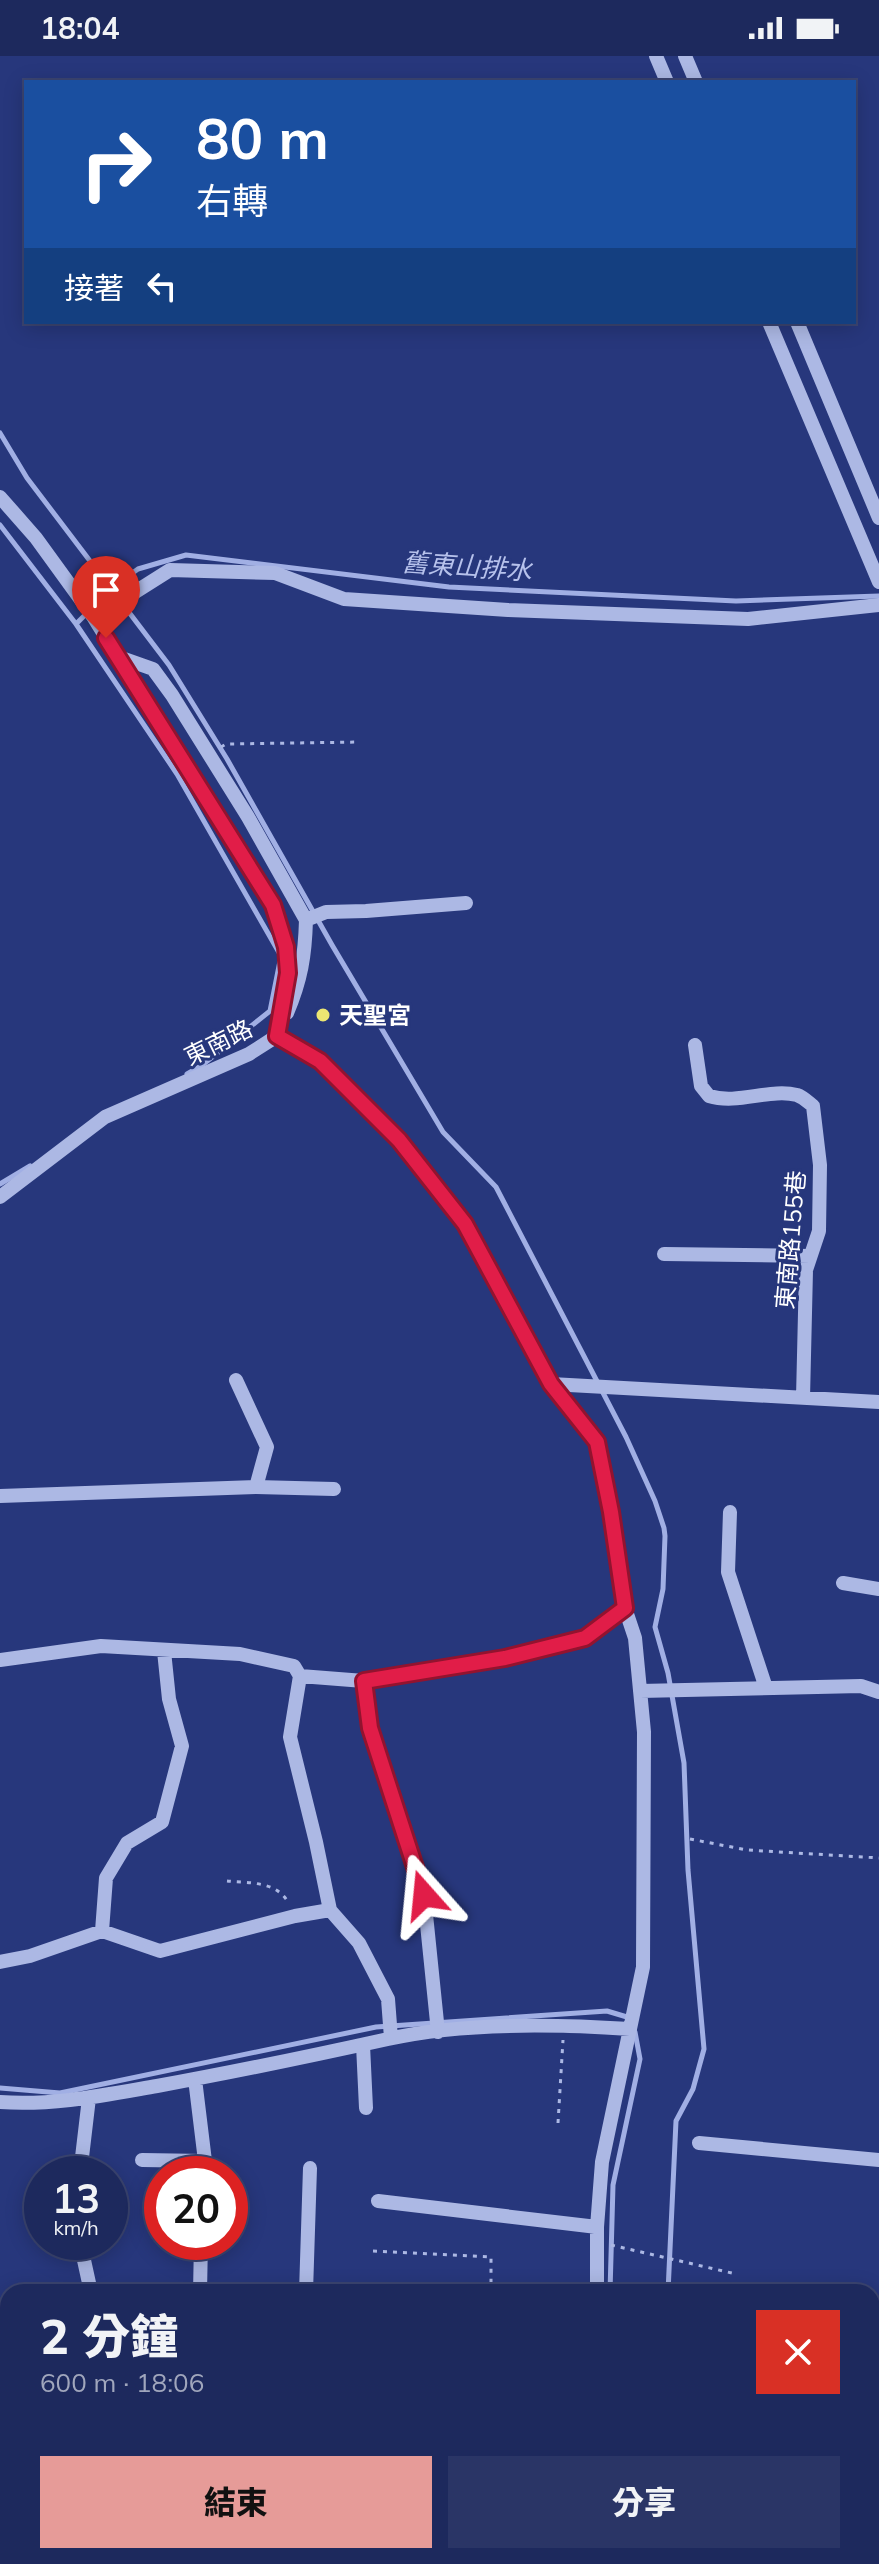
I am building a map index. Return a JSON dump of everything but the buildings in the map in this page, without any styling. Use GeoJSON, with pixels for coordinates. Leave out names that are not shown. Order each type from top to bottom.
{"type":"FeatureCollection","features":[{"type":"Feature","properties":{"kind":"street"},"geometry":{"type":"LineString","coordinates":[[656,56],[666,80]]}},
{"type":"Feature","properties":{"kind":"street"},"geometry":{"type":"LineString","coordinates":[[685,56],[695,80]]}},
{"type":"Feature","properties":{"kind":"street"},"geometry":{"type":"LineString","coordinates":[[770,324],[879,582]]}},
{"type":"Feature","properties":{"kind":"street"},"geometry":{"type":"LineString","coordinates":[[798,324],[879,518]]}},
{"type":"Feature","properties":{"kind":"street"},"geometry":{"type":"LineString","coordinates":[[0,497],[36,538],[94,618],[273,905],[286,947],[288,973],[277,1036]]}},
{"type":"Feature","properties":{"kind":"street"},"geometry":{"type":"LineString","coordinates":[[94,618],[170,570],[275,573],[344,599],[508,610],[748,619],[879,605]]}},
{"type":"Feature","properties":{"kind":"street"},"geometry":{"type":"LineString","coordinates":[[119,657],[153,669],[248,817],[306,920],[299,984],[277,1036]]}},
{"type":"Feature","properties":{"kind":"street"},"geometry":{"type":"LineString","coordinates":[[306,920],[326,912],[466,903]]}},
{"type":"Feature","properties":{"kind":"street","name":"東南路"},"geometry":{"type":"LineString","coordinates":[[0,1197],[105,1117],[249,1054],[277,1036],[320,1061],[399,1140],[465,1224],[551,1384],[597,1442],[625,1608],[635,1638],[644,1732],[643,1967],[602,2162],[597,2227],[597,2284]]}},
{"type":"Feature","properties":{"kind":"street","name":"東南路155巷"},"geometry":{"type":"LineString","coordinates":[[695,1045],[701,1086],[709,1096],[734,1099],[799,1095],[813,1106],[820,1178],[819,1231],[806,1270],[803,1398]]}},
{"type":"Feature","properties":{"kind":"street"},"geometry":{"type":"LineString","coordinates":[[664,1254],[810,1256]]}},
{"type":"Feature","properties":{"kind":"street"},"geometry":{"type":"LineString","coordinates":[[236,1380],[267,1447],[256,1487]]}},
{"type":"Feature","properties":{"kind":"street"},"geometry":{"type":"LineString","coordinates":[[551,1384],[879,1402]]}},
{"type":"Feature","properties":{"kind":"street"},"geometry":{"type":"LineString","coordinates":[[0,1496],[256,1487],[334,1489]]}},
{"type":"Feature","properties":{"kind":"street"},"geometry":{"type":"LineString","coordinates":[[730,1512],[728,1572],[766,1688]]}},
{"type":"Feature","properties":{"kind":"street"},"geometry":{"type":"LineString","coordinates":[[843,1583],[879,1589]]}},
{"type":"Feature","properties":{"kind":"street"},"geometry":{"type":"LineString","coordinates":[[300,1676],[364,1681],[505,1658],[585,1638],[625,1608]]}},
{"type":"Feature","properties":{"kind":"street"},"geometry":{"type":"LineString","coordinates":[[0,1660],[101,1646],[240,1654],[294,1666],[300,1676],[290,1737],[330,1910],[359,1943],[388,1999],[391,2038]]}},
{"type":"Feature","properties":{"kind":"street"},"geometry":{"type":"LineString","coordinates":[[102,1931],[106,1878],[127,1843],[162,1822],[182,1746],[169,1699],[164,1651]]}},
{"type":"Feature","properties":{"kind":"street"},"geometry":{"type":"LineString","coordinates":[[364,1681],[370,1728],[424,1895],[438,2032]]}},
{"type":"Feature","properties":{"kind":"street"},"geometry":{"type":"LineString","coordinates":[[640,1691],[861,1686],[879,1692]]}},
{"type":"Feature","properties":{"kind":"street"},"geometry":{"type":"LineString","coordinates":[[0,1962],[30,1956],[102,1931],[160,1951],[330,1910]]}},
{"type":"Feature","properties":{"kind":"street"},"geometry":{"type":"LineString","coordinates":[[0,2102],[89,2098],[391,2038],[438,2032],[564,2025],[630,2029]]}},
{"type":"Feature","properties":{"kind":"street"},"geometry":{"type":"LineString","coordinates":[[363,2045],[366,2108]]}},
{"type":"Feature","properties":{"kind":"street"},"geometry":{"type":"LineString","coordinates":[[142,2160],[205,2161],[195,2079]]}},
{"type":"Feature","properties":{"kind":"street"},"geometry":{"type":"LineString","coordinates":[[82,2156],[89,2098]]}},
{"type":"Feature","properties":{"kind":"street"},"geometry":{"type":"LineString","coordinates":[[699,2143],[879,2160]]}},
{"type":"Feature","properties":{"kind":"street"},"geometry":{"type":"LineString","coordinates":[[306,2284],[310,2168]]}},
{"type":"Feature","properties":{"kind":"street"},"geometry":{"type":"LineString","coordinates":[[378,2201],[597,2227]]}},
{"type":"Feature","properties":{"kind":"street"},"geometry":{"type":"LineString","coordinates":[[84,2260],[89,2284]]}},
{"type":"Feature","properties":{"kind":"street"},"geometry":{"type":"LineString","coordinates":[[200,2284],[201,2260]]}},
{"type":"Feature","properties":{"kind":"path"},"geometry":{"type":"LineString","coordinates":[[208,753],[226,744],[360,742]]}},
{"type":"Feature","properties":{"kind":"path"},"geometry":{"type":"LineString","coordinates":[[690,1839],[747,1850],[879,1858]]}},
{"type":"Feature","properties":{"kind":"path"},"geometry":{"type":"LineString","coordinates":[[227,1881],[268,1885],[284,1896],[295,1916]]}},
{"type":"Feature","properties":{"kind":"path"},"geometry":{"type":"LineString","coordinates":[[558,2123],[564,2025]]}},
{"type":"Feature","properties":{"kind":"path"},"geometry":{"type":"LineString","coordinates":[[598,2243],[736,2274]]}},
{"type":"Feature","properties":{"kind":"path"},"geometry":{"type":"LineString","coordinates":[[373,2251],[491,2257],[491,2284]]}},
{"type":"Feature","properties":{"kind":"waterway"},"geometry":{"type":"LineString","coordinates":[[0,433],[27,478],[169,665],[227,759],[443,1132],[496,1187],[626,1437],[655,1501],[665,1536],[663,1589],[655,1627],[668,1673],[684,1763],[688,1870],[704,2049],[693,2089],[676,2121],[668,2284]]}},
{"type":"Feature","properties":{"kind":"waterway"},"geometry":{"type":"LineString","coordinates":[[0,525],[76,624],[177,774],[281,956],[270,1011],[187,1074]]}},
{"type":"Feature","properties":{"kind":"waterway","name":"舊東山排水"},"geometry":{"type":"LineString","coordinates":[[76,624],[112,588],[138,569],[186,555],[449,587],[736,601],[879,596]]}},
{"type":"Feature","properties":{"kind":"waterway"},"geometry":{"type":"LineString","coordinates":[[0,1184],[30,1166]]}},
{"type":"Feature","properties":{"kind":"waterway"},"geometry":{"type":"LineString","coordinates":[[0,2088],[60,2093],[376,2027],[607,2011],[629,2020]]}},
{"type":"Feature","properties":{"kind":"waterway"},"geometry":{"type":"LineString","coordinates":[[610,2284],[613,2185],[640,2059],[635,2032]]}},
{"type":"Feature","properties":{"kind":"place","name":"天聖宮"},"geometry":{"type":"Point","coordinates":[323,1015]}},
{"type":"Feature","properties":{"kind":"route"},"geometry":{"type":"LineString","coordinates":[[106,638],[273,905],[286,947],[288,973],[277,1036],[320,1061],[399,1140],[465,1224],[551,1384],[597,1442],[625,1608],[585,1638],[505,1658],[364,1681],[370,1728],[424,1895]]}}]}
